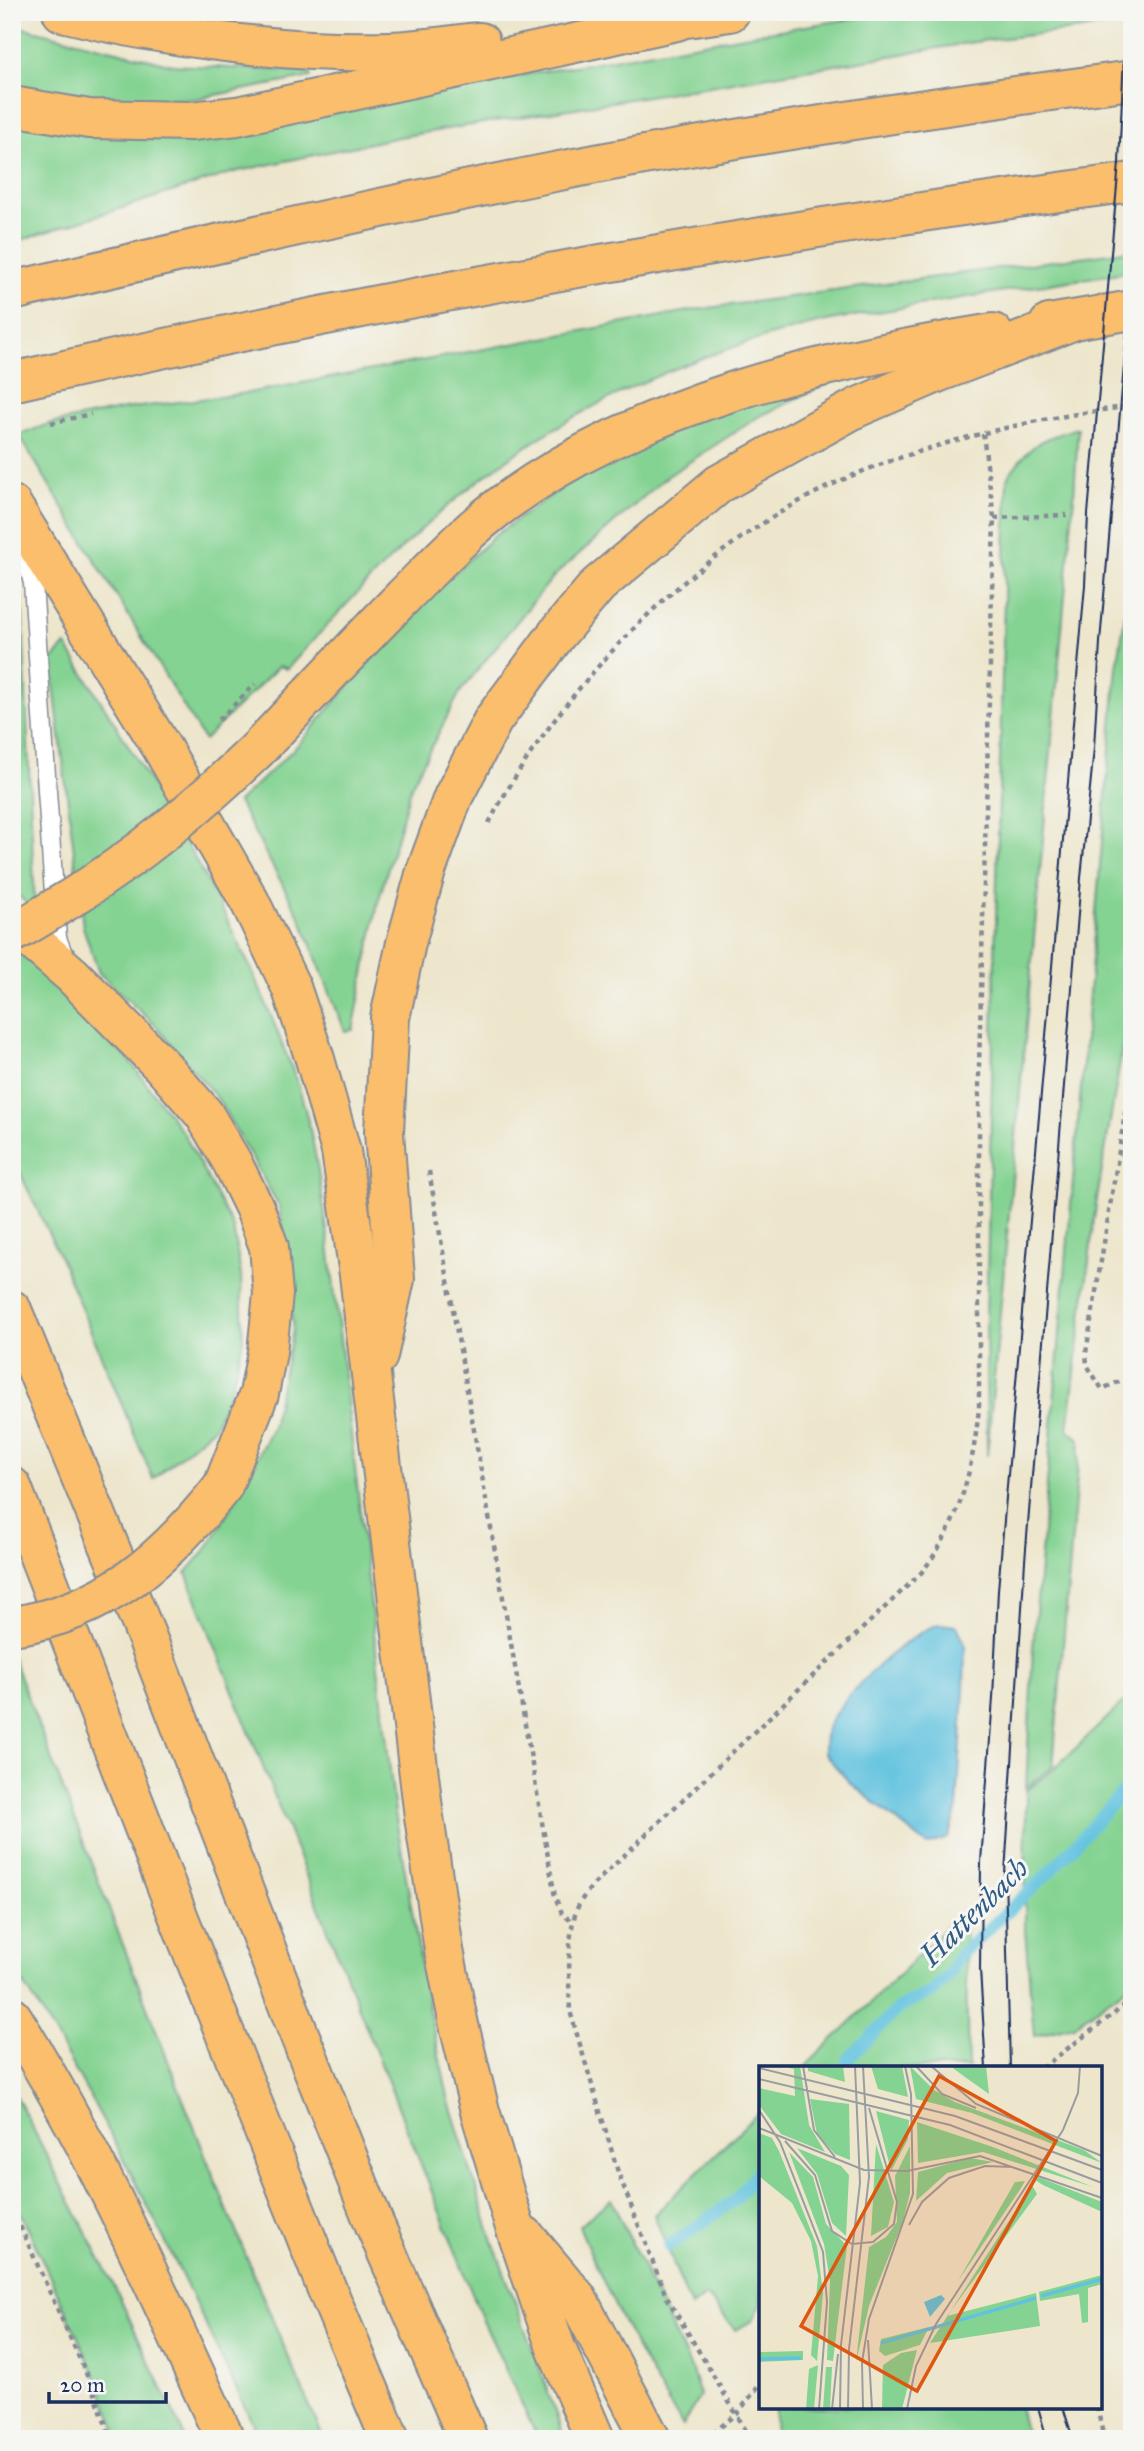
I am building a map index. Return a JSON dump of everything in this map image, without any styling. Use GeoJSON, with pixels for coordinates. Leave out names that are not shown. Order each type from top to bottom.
{"type":"FeatureCollection","features":[{"type":"Feature","properties":{"kind":"highway"},"geometry":{"type":"LineString","coordinates":[[62,12],[169,33],[281,48],[390,51],[730,12]]}},
{"type":"Feature","properties":{"kind":"highway"},"geometry":{"type":"LineString","coordinates":[[12,106],[89,120],[191,121],[237,116],[677,20]]}},
{"type":"Feature","properties":{"kind":"highway"},"geometry":{"type":"LineString","coordinates":[[12,291],[279,229],[552,172],[840,122],[1132,80]]}},
{"type":"Feature","properties":{"kind":"highway"},"geometry":{"type":"LineString","coordinates":[[18,381],[286,322],[494,283],[912,212],[1132,182]]}},
{"type":"Feature","properties":{"kind":"highway"},"geometry":{"type":"LineString","coordinates":[[12,933],[88,888],[149,846],[205,800],[257,750],[448,551],[502,505],[564,463],[638,425],[745,387],[928,344],[1132,310]]}},
{"type":"Feature","properties":{"kind":"highway"},"geometry":{"type":"LineString","coordinates":[[371,1389],[395,1279],[384,1132],[390,1018],[406,943],[426,872],[453,797],[493,720],[557,634],[598,585],[719,484],[856,408],[937,373],[1075,320]]}},
{"type":"Feature","properties":{"kind":"highway"},"geometry":{"type":"LineString","coordinates":[[12,506],[162,748],[250,902],[291,987],[315,1059],[341,1151],[359,1275],[424,1817],[444,1950],[459,2025],[513,2221],[556,2348],[595,2439]]}},
{"type":"Feature","properties":{"kind":"highway"},"geometry":{"type":"LineString","coordinates":[[12,923],[72,975],[163,1067],[204,1114],[255,1209],[269,1247],[273,1294],[259,1394],[223,1486],[197,1519],[168,1549],[134,1578],[108,1595],[42,1622],[12,1626]]}},
{"type":"Feature","properties":{"kind":"highway"},"geometry":{"type":"LineString","coordinates":[[12,1310],[146,1635],[293,2021],[369,2211],[468,2439]]}},
{"type":"Feature","properties":{"kind":"highway"},"geometry":{"type":"LineString","coordinates":[[12,1487],[175,1908],[386,2433]]}},
{"type":"Feature","properties":{"kind":"highway"},"geometry":{"type":"LineString","coordinates":[[12,2017],[86,2147],[122,2217],[225,2439]]}},
{"type":"Feature","properties":{"kind":"highway"},"geometry":{"type":"LineString","coordinates":[[513,2221],[578,2298],[651,2439]]}},
{"type":"Feature","properties":{"kind":"lane"},"geometry":{"type":"LineString","coordinates":[[12,506],[33,583],[58,938],[72,975]]}},
{"type":"Feature","properties":{"kind":"path"},"geometry":{"type":"LineString","coordinates":[[483,833],[511,781],[554,719],[631,630],[689,578],[752,530],[818,493],[873,467],[983,434],[1076,413],[1132,406]]}},
{"type":"Feature","properties":{"kind":"path"},"geometry":{"type":"LineString","coordinates":[[51,423],[91,414]]}},
{"type":"Feature","properties":{"kind":"path"},"geometry":{"type":"LineString","coordinates":[[751,2439],[666,2296],[618,2172],[570,2011],[573,1923],[576,1912],[593,1885],[921,1573],[954,1521],[967,1485],[979,1408],[979,1064],[994,518],[983,434]]}},
{"type":"Feature","properties":{"kind":"path"},"geometry":{"type":"LineString","coordinates":[[994,518],[1067,515]]}},
{"type":"Feature","properties":{"kind":"path"},"geometry":{"type":"LineString","coordinates":[[219,720],[255,684]]}},
{"type":"Feature","properties":{"kind":"path"},"geometry":{"type":"LineString","coordinates":[[1132,1071],[1086,1353],[1087,1365],[1102,1389],[1132,1376]]}},
{"type":"Feature","properties":{"kind":"path"},"geometry":{"type":"LineString","coordinates":[[427,1159],[555,1897],[562,1913],[573,1923]]}},
{"type":"Feature","properties":{"kind":"path"},"geometry":{"type":"LineString","coordinates":[[1045,2066],[1132,2000]]}},
{"type":"Feature","properties":{"kind":"path"},"geometry":{"type":"LineString","coordinates":[[12,2208],[94,2391],[111,2439]]}},
{"type":"Feature","properties":{"kind":"path"},"geometry":{"type":"LineString","coordinates":[[705,2439],[737,2414],[759,2386]]}},
{"type":"Feature","properties":{"kind":"path"},"geometry":{"type":"LineString","coordinates":[[1097,2409],[1104,2439]]}},
{"type":"Feature","properties":{"kind":"green space"},"geometry":{"type":"Polygon","coordinates":[[[895,12],[1132,12],[1132,23],[981,41],[399,137],[234,172],[12,243],[12,124],[433,91],[895,12]]]}},
{"type":"Feature","properties":{"kind":"green space"},"geometry":{"type":"Polygon","coordinates":[[[12,25],[173,65],[310,72],[311,77],[195,99],[95,102],[12,88],[12,25]]]}},
{"type":"Feature","properties":{"kind":"green space"},"geometry":{"type":"Polygon","coordinates":[[[1132,250],[1132,271],[844,317],[773,335],[694,361],[580,414],[509,458],[449,505],[365,584],[287,669],[279,666],[204,740],[19,435],[49,424],[124,409],[248,393],[694,310],[1132,250]]]}},
{"type":"Feature","properties":{"kind":"green space"},"geometry":{"type":"Polygon","coordinates":[[[831,382],[758,417],[665,478],[553,577],[460,692],[412,784],[378,903],[353,1030],[345,1031],[300,917],[238,802],[298,745],[410,614],[493,537],[568,483],[628,450],[708,413],[831,382]]]}},
{"type":"Feature","properties":{"kind":"green space"},"geometry":{"type":"Polygon","coordinates":[[[1078,428],[987,1456],[986,1319],[1007,478],[1036,445],[1078,428]]]}},
{"type":"Feature","properties":{"kind":"green space"},"geometry":{"type":"Polygon","coordinates":[[[12,564],[22,599],[35,911],[12,890],[12,564]]]}},
{"type":"Feature","properties":{"kind":"green space"},"geometry":{"type":"Polygon","coordinates":[[[1132,572],[1132,991],[1096,1205],[1068,1429],[1080,1440],[1053,1766],[1026,1788],[1033,1648],[1117,667],[1132,572]]]}},
{"type":"Feature","properties":{"kind":"green space"},"geometry":{"type":"Polygon","coordinates":[[[66,645],[209,884],[258,984],[291,1065],[306,1112],[328,1236],[395,1813],[429,2010],[449,2101],[491,2236],[565,2439],[538,2439],[484,2323],[186,1573],[209,1546],[272,1427],[293,1330],[289,1267],[279,1206],[218,1099],[157,1027],[99,973],[83,927],[51,661],[66,645]]]}},
{"type":"Feature","properties":{"kind":"green space"},"geometry":{"type":"Polygon","coordinates":[[[12,946],[42,971],[128,1059],[184,1134],[233,1227],[241,1275],[243,1340],[230,1393],[213,1428],[153,1479],[59,1255],[12,1156],[12,946]]]}},
{"type":"Feature","properties":{"kind":"green space"},"geometry":{"type":"Polygon","coordinates":[[[12,1657],[163,2050],[324,2439],[260,2439],[138,2186],[55,2034],[12,1967],[12,1657]]]}},
{"type":"Feature","properties":{"kind":"green space"},"geometry":{"type":"Polygon","coordinates":[[[1132,1694],[1132,1983],[1073,2026],[1034,2036],[1025,1930],[1026,1791],[1055,1768],[1132,1694]]]}},
{"type":"Feature","properties":{"kind":"green space"},"geometry":{"type":"Polygon","coordinates":[[[965,1918],[968,2066],[806,2066],[949,1925],[965,1918]]]}},
{"type":"Feature","properties":{"kind":"green space"},"geometry":{"type":"Polygon","coordinates":[[[12,2088],[114,2286],[186,2439],[120,2439],[97,2379],[12,2194],[12,2088]]]}},
{"type":"Feature","properties":{"kind":"green space"},"geometry":{"type":"Polygon","coordinates":[[[759,2112],[759,2309],[753,2320],[736,2330],[706,2296],[691,2307],[654,2215],[759,2112]]]}},
{"type":"Feature","properties":{"kind":"green space"},"geometry":{"type":"Polygon","coordinates":[[[611,2199],[691,2368],[700,2395],[683,2426],[626,2329],[579,2226],[611,2199]]]}},
{"type":"Feature","properties":{"kind":"green space"},"geometry":{"type":"Polygon","coordinates":[[[775,2409],[1020,2409],[1027,2439],[774,2439],[775,2409]]]}},
{"type":"Feature","properties":{"kind":"water"},"geometry":{"type":"Polygon","coordinates":[[[939,1624],[957,1626],[965,1644],[964,1690],[957,1809],[948,1838],[927,1845],[850,1783],[824,1753],[824,1742],[836,1712],[861,1682],[909,1641],[939,1624]]]}},
{"type":"Feature","properties":{"kind":"waterway","name":"Hattenbach"},"geometry":{"type":"LineString","coordinates":[[846,2066],[849,2058],[900,2007],[932,1992],[949,1975],[959,1956],[1052,1870],[1132,1782]]}},
{"type":"Feature","properties":{"kind":"waterway","name":"Hattenbach"},"geometry":{"type":"LineString","coordinates":[[669,2246],[736,2199],[759,2169]]}},
{"type":"Feature","properties":{"kind":"tram line"},"geometry":{"type":"LineString","coordinates":[[986,2066],[980,1969],[981,1862],[998,1590],[1085,585],[1088,514],[1119,163],[1126,12]]}},
{"type":"Feature","properties":{"kind":"tram line"},"geometry":{"type":"LineString","coordinates":[[1010,2066],[1005,1873],[1025,1561],[1132,274]]}},
{"type":"Feature","properties":{"kind":"tram line"},"geometry":{"type":"LineString","coordinates":[[1039,2409],[1047,2439]]}},
{"type":"Feature","properties":{"kind":"tram line"},"geometry":{"type":"LineString","coordinates":[[1064,2409],[1073,2439]]}}]}
